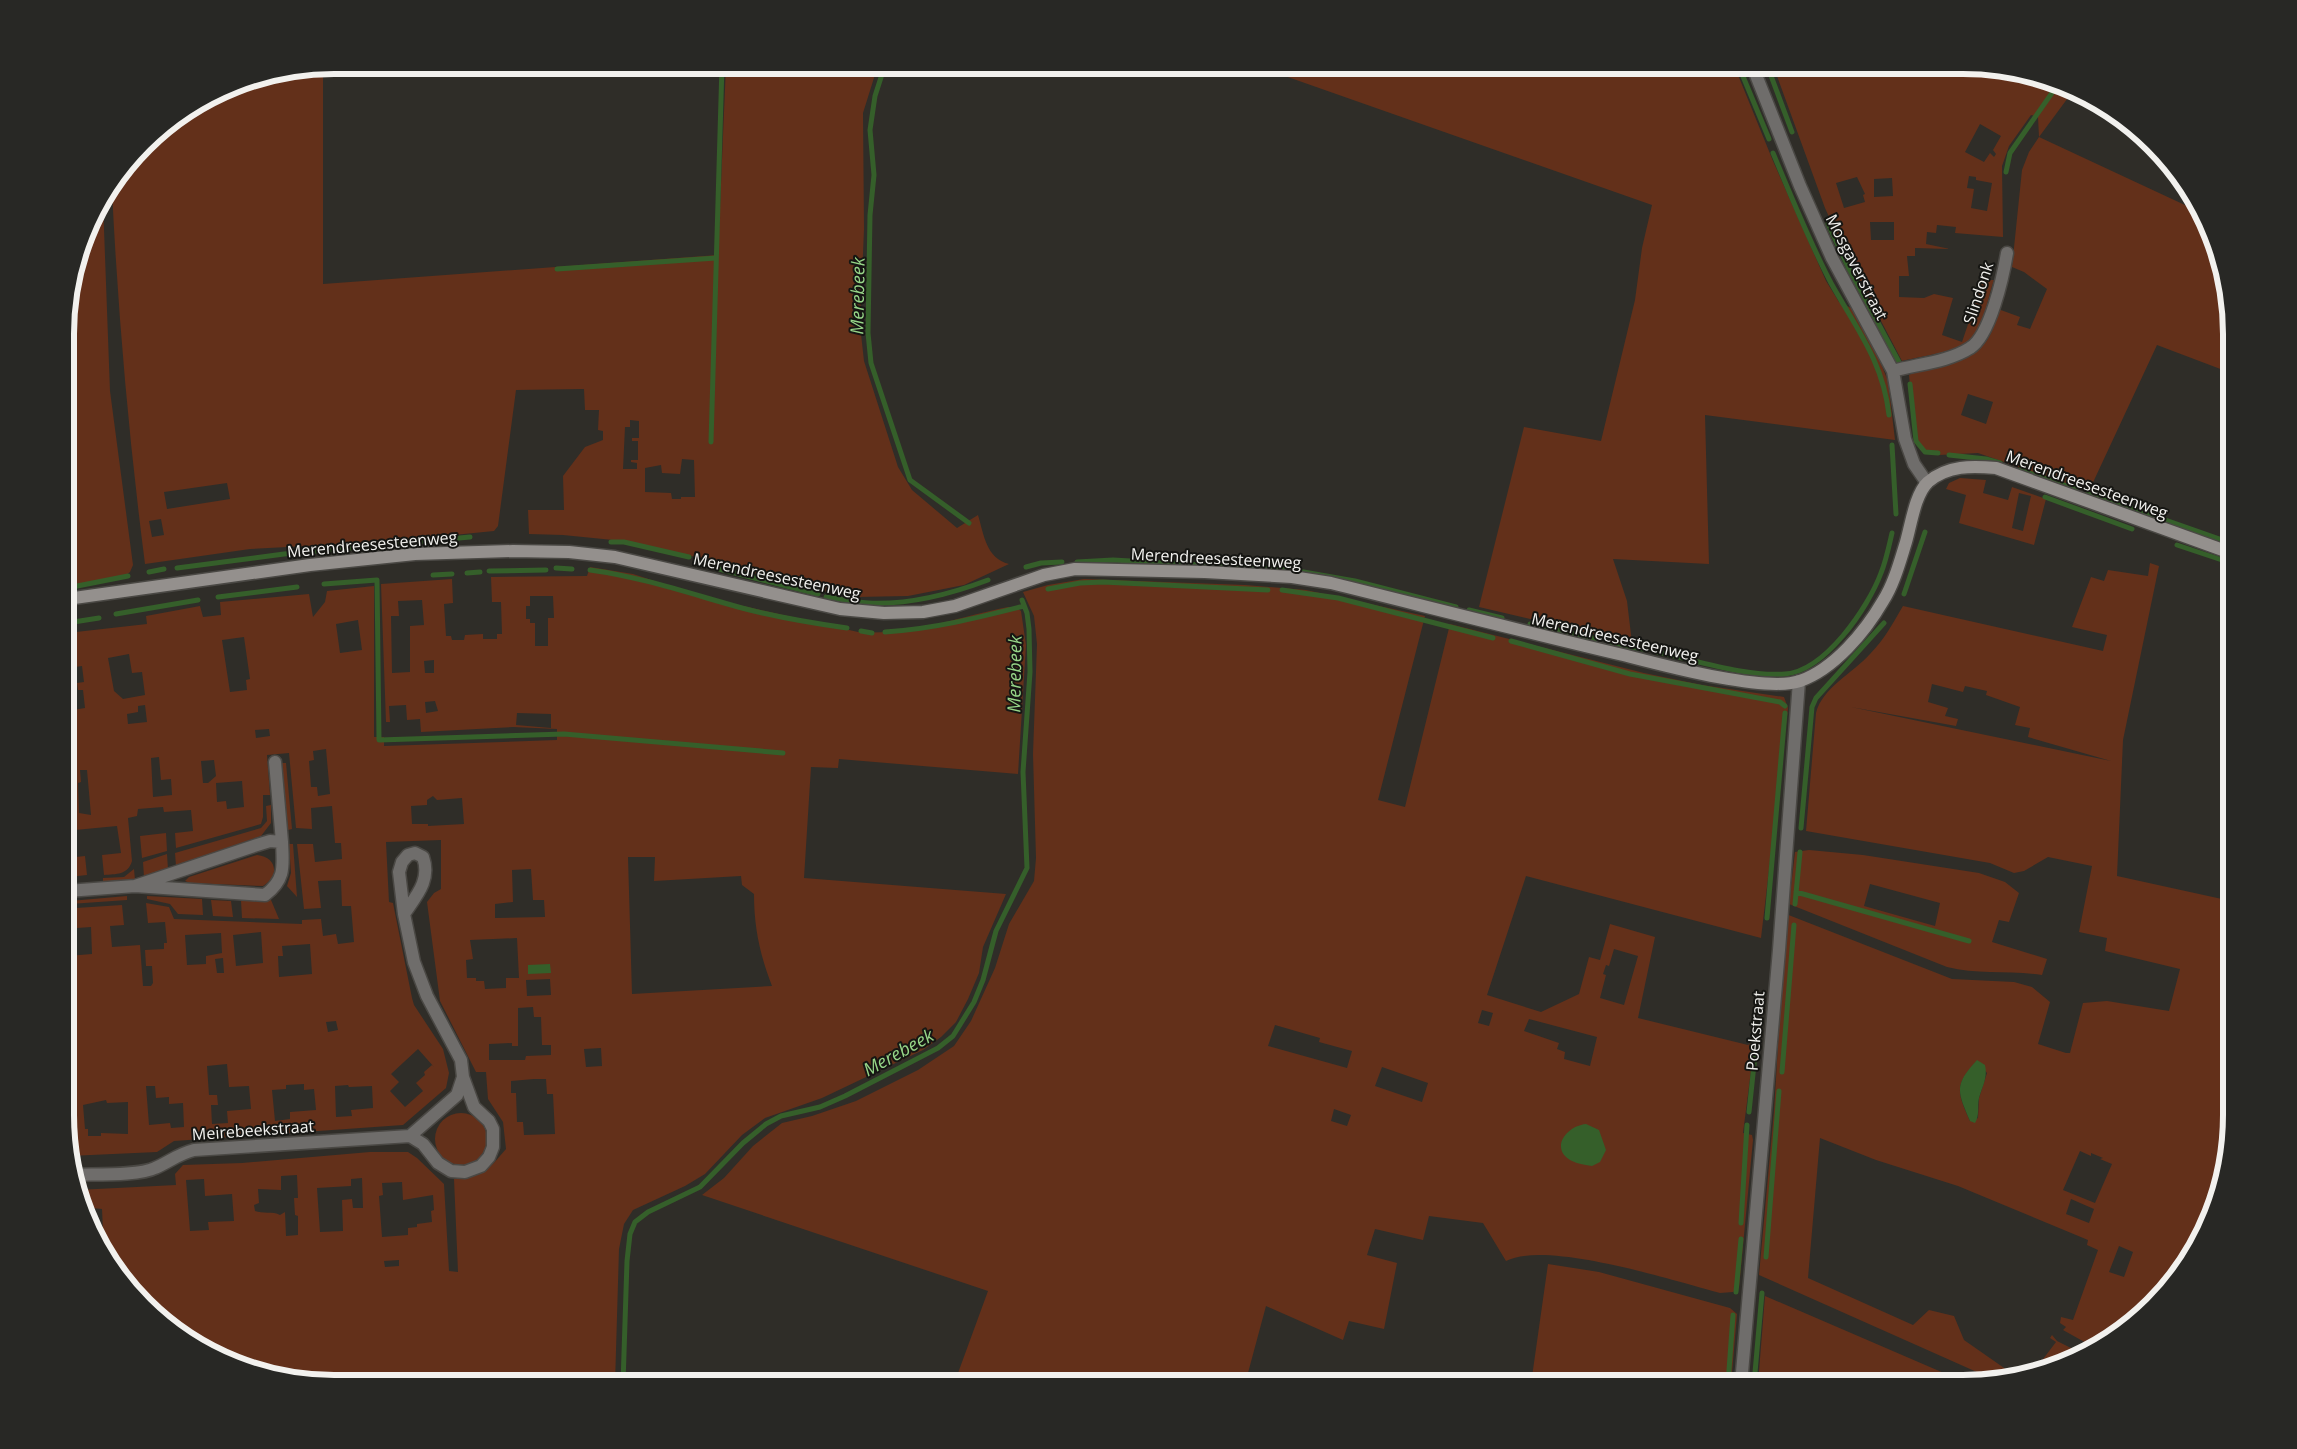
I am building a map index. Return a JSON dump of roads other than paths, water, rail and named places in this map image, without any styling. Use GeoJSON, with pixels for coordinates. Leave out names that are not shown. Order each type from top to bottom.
{"type":"FeatureCollection","features":[{"type":"Feature","properties":{"kind":"main road","name":"Merendreesesteenweg"},"geometry":{"type":"LineString","coordinates":[[74,598],[310,565],[415,554],[513,551],[569,552],[615,557],[840,609],[884,613],[923,612],[955,606],[1044,575],[1075,570],[1205,572],[1292,577],[1331,583],[1699,674],[1773,683],[1799,681],[1820,671],[1866,627],[1884,600],[1897,569],[1915,506],[1927,483],[1947,470],[1968,466],[1996,468],[2223,549]]}},
{"type":"Feature","properties":{"kind":"street","name":"Mosgaverstraat"},"geometry":{"type":"LineString","coordinates":[[1756,74],[1800,186],[1832,258],[1893,371],[1905,439],[1914,464],[1927,483]]}},
{"type":"Feature","properties":{"kind":"street","name":"Slindonk"},"geometry":{"type":"LineString","coordinates":[[1893,371],[1952,356],[1975,344],[1985,331],[2003,275],[2007,254]]}},
{"type":"Feature","properties":{"kind":"street","name":"Poekstraat"},"geometry":{"type":"LineString","coordinates":[[1742,1375],[1780,942],[1799,681]]}},
{"type":"Feature","properties":{"kind":"street"},"geometry":{"type":"LineString","coordinates":[[74,890],[135,886],[264,895],[276,887],[283,872],[275,762]]}},
{"type":"Feature","properties":{"kind":"street"},"geometry":{"type":"LineString","coordinates":[[135,886],[256,844],[270,841],[282,842]]}},
{"type":"Feature","properties":{"kind":"street"},"geometry":{"type":"LineString","coordinates":[[404,914],[414,962],[427,996],[462,1060],[463,1077],[474,1106],[489,1121],[493,1129],[493,1147],[489,1157],[481,1166],[465,1172],[451,1172],[438,1163],[423,1144],[410,1136],[457,1095],[463,1077]]}},
{"type":"Feature","properties":{"kind":"street","name":"Meirebeekstraat"},"geometry":{"type":"LineString","coordinates":[[81,1175],[142,1172],[155,1169],[181,1153],[194,1150],[410,1136]]}},
{"type":"Feature","properties":{"kind":"waterway"},"geometry":{"type":"LineString","coordinates":[[711,442],[722,74]]}},
{"type":"Feature","properties":{"kind":"waterway","name":"Merebeek"},"geometry":{"type":"LineString","coordinates":[[882,74],[875,96],[870,130],[874,175],[870,215],[868,333],[871,363],[910,480],[969,523]]}},
{"type":"Feature","properties":{"kind":"waterway"},"geometry":{"type":"LineString","coordinates":[[1742,74],[1769,139]]}},
{"type":"Feature","properties":{"kind":"waterway"},"geometry":{"type":"LineString","coordinates":[[1770,74],[1792,132]]}},
{"type":"Feature","properties":{"kind":"waterway"},"geometry":{"type":"LineString","coordinates":[[2006,172],[2010,153],[2054,90]]}},
{"type":"Feature","properties":{"kind":"waterway"},"geometry":{"type":"LineString","coordinates":[[1773,153],[1823,267],[1875,361],[1886,396],[1889,415]]}},
{"type":"Feature","properties":{"kind":"waterway"},"geometry":{"type":"LineString","coordinates":[[1828,224],[1848,267],[1900,364]]}},
{"type":"Feature","properties":{"kind":"waterway"},"geometry":{"type":"LineString","coordinates":[[557,269],[716,258]]}},
{"type":"Feature","properties":{"kind":"waterway"},"geometry":{"type":"LineString","coordinates":[[1910,384],[1916,441],[1925,452],[1938,453]]}},
{"type":"Feature","properties":{"kind":"waterway"},"geometry":{"type":"LineString","coordinates":[[1892,445],[1896,514]]}},
{"type":"Feature","properties":{"kind":"waterway"},"geometry":{"type":"LineString","coordinates":[[1949,455],[1986,459],[2000,463]]}},
{"type":"Feature","properties":{"kind":"waterway"},"geometry":{"type":"LineString","coordinates":[[2020,470],[2076,489]]}},
{"type":"Feature","properties":{"kind":"waterway"},"geometry":{"type":"LineString","coordinates":[[2088,493],[2223,540]]}},
{"type":"Feature","properties":{"kind":"waterway"},"geometry":{"type":"LineString","coordinates":[[2045,497],[2132,529]]}},
{"type":"Feature","properties":{"kind":"waterway"},"geometry":{"type":"LineString","coordinates":[[1904,594],[1925,532]]}},
{"type":"Feature","properties":{"kind":"waterway"},"geometry":{"type":"LineString","coordinates":[[1657,652],[1754,673],[1785,674],[1800,670],[1815,662],[1830,650],[1855,620],[1875,587],[1881,573],[1892,533]]}},
{"type":"Feature","properties":{"kind":"waterway"},"geometry":{"type":"LineString","coordinates":[[177,568],[284,554],[470,537]]}},
{"type":"Feature","properties":{"kind":"waterway"},"geometry":{"type":"LineString","coordinates":[[611,542],[624,542],[689,557]]}},
{"type":"Feature","properties":{"kind":"waterway"},"geometry":{"type":"LineString","coordinates":[[2177,545],[2223,560]]}},
{"type":"Feature","properties":{"kind":"waterway"},"geometry":{"type":"LineString","coordinates":[[1077,562],[1113,560],[1292,570],[1355,581],[1456,607]]}},
{"type":"Feature","properties":{"kind":"waterway"},"geometry":{"type":"LineString","coordinates":[[1026,567],[1041,563],[1062,562]]}},
{"type":"Feature","properties":{"kind":"waterway"},"geometry":{"type":"LineString","coordinates":[[556,568],[572,569]]}},
{"type":"Feature","properties":{"kind":"waterway"},"geometry":{"type":"LineString","coordinates":[[149,572],[164,569]]}},
{"type":"Feature","properties":{"kind":"waterway"},"geometry":{"type":"LineString","coordinates":[[719,569],[818,594]]}},
{"type":"Feature","properties":{"kind":"waterway"},"geometry":{"type":"LineString","coordinates":[[489,571],[546,570]]}},
{"type":"Feature","properties":{"kind":"waterway"},"geometry":{"type":"LineString","coordinates":[[590,570],[647,581],[768,614],[847,628]]}},
{"type":"Feature","properties":{"kind":"waterway"},"geometry":{"type":"LineString","coordinates":[[467,573],[480,572]]}},
{"type":"Feature","properties":{"kind":"waterway"},"geometry":{"type":"LineString","coordinates":[[433,575],[452,574]]}},
{"type":"Feature","properties":{"kind":"waterway"},"geometry":{"type":"LineString","coordinates":[[74,587],[128,576]]}},
{"type":"Feature","properties":{"kind":"waterway"},"geometry":{"type":"LineString","coordinates":[[324,584],[377,580],[379,740],[564,734],[783,753]]}},
{"type":"Feature","properties":{"kind":"waterway"},"geometry":{"type":"LineString","coordinates":[[826,597],[868,603],[898,602],[929,598],[988,580]]}},
{"type":"Feature","properties":{"kind":"waterway"},"geometry":{"type":"LineString","coordinates":[[1048,589],[1080,583],[1103,582],[1268,590]]}},
{"type":"Feature","properties":{"kind":"waterway"},"geometry":{"type":"LineString","coordinates":[[218,597],[297,587]]}},
{"type":"Feature","properties":{"kind":"waterway"},"geometry":{"type":"LineString","coordinates":[[1282,590],[1338,598],[1493,638]]}},
{"type":"Feature","properties":{"kind":"waterway"},"geometry":{"type":"LineString","coordinates":[[116,614],[198,600]]}},
{"type":"Feature","properties":{"kind":"waterway","name":"Merebeek"},"geometry":{"type":"LineString","coordinates":[[623,1375],[627,1261],[630,1234],[635,1222],[648,1212],[700,1187],[743,1143],[766,1124],[781,1116],[820,1107],[845,1096],[938,1048],[953,1036],[974,1002],[983,980],[996,931],[1027,868],[1023,772],[1030,672],[1029,629],[1027,613],[1022,600]]}},
{"type":"Feature","properties":{"kind":"waterway"},"geometry":{"type":"LineString","coordinates":[[885,632],[938,626],[1024,606]]}},
{"type":"Feature","properties":{"kind":"waterway"},"geometry":{"type":"LineString","coordinates":[[1469,610],[1502,618]]}},
{"type":"Feature","properties":{"kind":"waterway"},"geometry":{"type":"LineString","coordinates":[[74,622],[99,618]]}},
{"type":"Feature","properties":{"kind":"waterway"},"geometry":{"type":"LineString","coordinates":[[1801,828],[1812,707],[1816,698],[1884,623]]}},
{"type":"Feature","properties":{"kind":"waterway"},"geometry":{"type":"LineString","coordinates":[[1530,624],[1597,639]]}},
{"type":"Feature","properties":{"kind":"waterway"},"geometry":{"type":"LineString","coordinates":[[861,631],[872,633]]}},
{"type":"Feature","properties":{"kind":"waterway"},"geometry":{"type":"LineString","coordinates":[[1511,641],[1630,674],[1780,702],[1785,706]]}},
{"type":"Feature","properties":{"kind":"waterway"},"geometry":{"type":"LineString","coordinates":[[1612,643],[1643,649]]}},
{"type":"Feature","properties":{"kind":"waterway"},"geometry":{"type":"LineString","coordinates":[[1767,918],[1785,713]]}},
{"type":"Feature","properties":{"kind":"waterway"},"geometry":{"type":"LineString","coordinates":[[1795,904],[1800,852]]}},
{"type":"Feature","properties":{"kind":"waterway"},"geometry":{"type":"LineString","coordinates":[[1796,892],[1969,941]]}},
{"type":"Feature","properties":{"kind":"waterway"},"geometry":{"type":"LineString","coordinates":[[1782,1072],[1794,925]]}},
{"type":"Feature","properties":{"kind":"waterway"},"geometry":{"type":"LineString","coordinates":[[1749,1112],[1755,1055]]}},
{"type":"Feature","properties":{"kind":"waterway"},"geometry":{"type":"LineString","coordinates":[[1766,1257],[1779,1091]]}},
{"type":"Feature","properties":{"kind":"waterway"},"geometry":{"type":"LineString","coordinates":[[1741,1223],[1747,1125]]}},
{"type":"Feature","properties":{"kind":"waterway"},"geometry":{"type":"LineString","coordinates":[[1736,1292],[1741,1239]]}},
{"type":"Feature","properties":{"kind":"waterway"},"geometry":{"type":"LineString","coordinates":[[1755,1375],[1762,1293]]}},
{"type":"Feature","properties":{"kind":"waterway"},"geometry":{"type":"LineString","coordinates":[[1729,1375],[1733,1315]]}}]}
